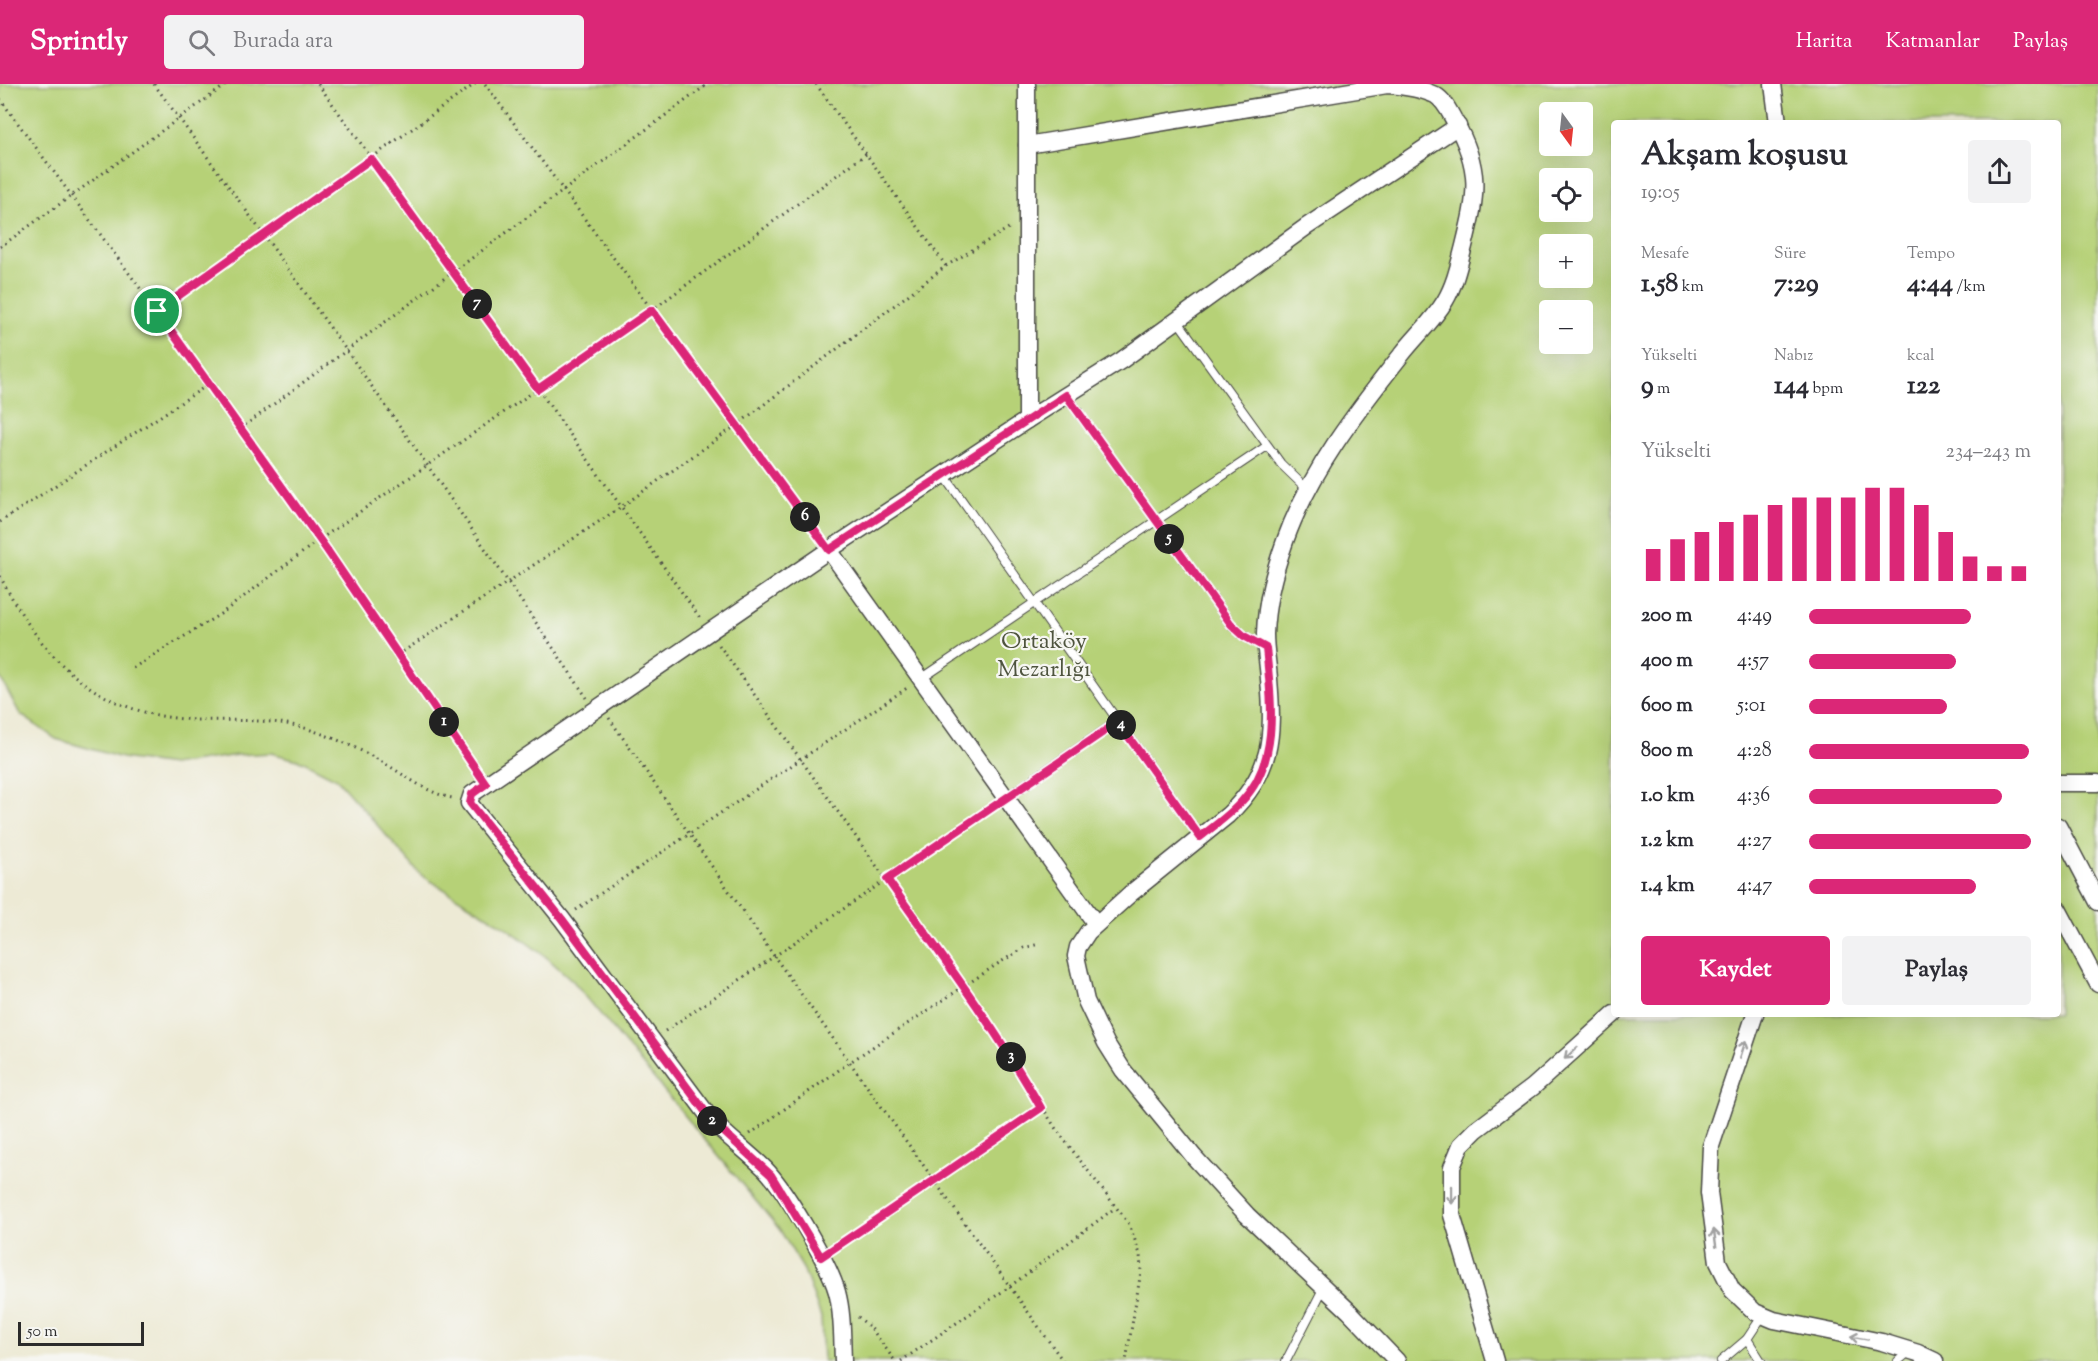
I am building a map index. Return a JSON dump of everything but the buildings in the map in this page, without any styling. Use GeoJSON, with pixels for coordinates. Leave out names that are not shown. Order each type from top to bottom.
{"type":"FeatureCollection","features":[{"type":"Feature","properties":{"kind":"street"},"geometry":{"type":"LineString","coordinates":[[1027,84],[1027,420]]}},
{"type":"Feature","properties":{"kind":"street"},"geometry":{"type":"LineString","coordinates":[[1773,84],[1778,120]]}},
{"type":"Feature","properties":{"kind":"street"},"geometry":{"type":"LineString","coordinates":[[1026,145],[1387,85],[1409,87],[1436,96],[1445,105],[1458,126],[1469,154],[1474,173],[1475,196],[1455,279],[1445,301],[1431,321],[1396,361],[1338,439],[1307,489],[1293,520],[1271,583],[1266,612],[1271,725],[1264,765],[1254,786],[1242,801],[1096,924],[1078,947],[1076,956],[1086,1001],[1106,1043],[1123,1070],[1194,1157],[1247,1215],[1324,1287],[1397,1361]]}},
{"type":"Feature","properties":{"kind":"street"},"geometry":{"type":"LineString","coordinates":[[843,1361],[837,1290],[821,1257],[771,1175],[713,1122],[562,919],[470,803],[469,798],[486,784],[829,550],[1122,360],[1306,227],[1458,126]]}},
{"type":"Feature","properties":{"kind":"street"},"geometry":{"type":"LineString","coordinates":[[829,550],[1096,924]]}},
{"type":"Feature","properties":{"kind":"street"},"geometry":{"type":"LineString","coordinates":[[2061,783],[2098,783]]}},
{"type":"Feature","properties":{"kind":"street"},"geometry":{"type":"LineString","coordinates":[[2061,832],[2098,902]]}},
{"type":"Feature","properties":{"kind":"street"},"geometry":{"type":"LineString","coordinates":[[2061,915],[2098,984]]}},
{"type":"Feature","properties":{"kind":"street"},"geometry":{"type":"LineString","coordinates":[[1495,1361],[1452,1215],[1452,1167],[1461,1145],[1468,1137],[1533,1087],[1611,1017]]}},
{"type":"Feature","properties":{"kind":"street"},"geometry":{"type":"LineString","coordinates":[[1754,1017],[1711,1146],[1709,1193],[1718,1262],[1732,1290],[1749,1307],[1774,1320],[1882,1342],[1904,1356],[1935,1361]]}},
{"type":"Feature","properties":{"kind":"lane"},"geometry":{"type":"LineString","coordinates":[[1177,320],[1267,446],[1288,473],[1307,489]]}},
{"type":"Feature","properties":{"kind":"lane"},"geometry":{"type":"LineString","coordinates":[[1066,395],[1231,624],[1244,636],[1266,648]]}},
{"type":"Feature","properties":{"kind":"lane"},"geometry":{"type":"LineString","coordinates":[[921,679],[1267,446]]}},
{"type":"Feature","properties":{"kind":"lane"},"geometry":{"type":"LineString","coordinates":[[944,475],[1200,837]]}},
{"type":"Feature","properties":{"kind":"lane"},"geometry":{"type":"LineString","coordinates":[[1006,798],[1118,722]]}},
{"type":"Feature","properties":{"kind":"lane"},"geometry":{"type":"LineString","coordinates":[[1286,1361],[1324,1287]]}},
{"type":"Feature","properties":{"kind":"lane"},"geometry":{"type":"LineString","coordinates":[[1721,1361],[1747,1339],[1763,1315]]}},
{"type":"Feature","properties":{"kind":"lane"},"geometry":{"type":"LineString","coordinates":[[1747,1339],[1761,1361]]}},
{"type":"Feature","properties":{"kind":"path"},"geometry":{"type":"LineString","coordinates":[[154,84],[428,464],[598,708],[1063,1361]]}},
{"type":"Feature","properties":{"kind":"path"},"geometry":{"type":"LineString","coordinates":[[0,247],[226,84]]}},
{"type":"Feature","properties":{"kind":"path"},"geometry":{"type":"LineString","coordinates":[[318,84],[887,879],[1025,1079],[1041,1108],[1129,1224],[1140,1254],[1141,1271],[1126,1361]]}},
{"type":"Feature","properties":{"kind":"path"},"geometry":{"type":"LineString","coordinates":[[157,311],[475,84]]}},
{"type":"Feature","properties":{"kind":"path"},"geometry":{"type":"LineString","coordinates":[[485,84],[829,550]]}},
{"type":"Feature","properties":{"kind":"path"},"geometry":{"type":"LineString","coordinates":[[240,429],[708,84]]}},
{"type":"Feature","properties":{"kind":"path"},"geometry":{"type":"LineString","coordinates":[[816,84],[946,266]]}},
{"type":"Feature","properties":{"kind":"path"},"geometry":{"type":"LineString","coordinates":[[0,99],[209,384],[486,784]]}},
{"type":"Feature","properties":{"kind":"path"},"geometry":{"type":"LineString","coordinates":[[132,668],[222,613],[319,540],[652,310],[866,154]]}},
{"type":"Feature","properties":{"kind":"path"},"geometry":{"type":"LineString","coordinates":[[398,655],[621,507],[736,425],[946,266],[1027,218]]}},
{"type":"Feature","properties":{"kind":"path"},"geometry":{"type":"LineString","coordinates":[[0,522],[209,384]]}},
{"type":"Feature","properties":{"kind":"path"},"geometry":{"type":"LineString","coordinates":[[0,576],[24,617],[57,662],[107,699],[128,708],[174,719],[262,722],[303,727],[343,741],[442,796],[469,798]]}},
{"type":"Feature","properties":{"kind":"path"},"geometry":{"type":"LineString","coordinates":[[562,919],[921,679]]}},
{"type":"Feature","properties":{"kind":"path"},"geometry":{"type":"LineString","coordinates":[[651,1040],[1006,798]]}},
{"type":"Feature","properties":{"kind":"path"},"geometry":{"type":"LineString","coordinates":[[735,1144],[850,1062],[963,987],[1024,948],[1038,944]]}},
{"type":"Feature","properties":{"kind":"path"},"geometry":{"type":"LineString","coordinates":[[821,1257],[1041,1108]]}},
{"type":"Feature","properties":{"kind":"path"},"geometry":{"type":"LineString","coordinates":[[901,1361],[1009,1287],[1116,1208]]}},
{"type":"Feature","properties":{"kind":"path"},"geometry":{"type":"LineString","coordinates":[[840,1306],[862,1319],[871,1328],[895,1361]]}},
{"type":"Feature","properties":{"kind":"green space","name":"Ortaköy Mezarlığı"},"geometry":{"type":"Polygon","coordinates":[[[0,84],[2098,84],[2098,1361],[823,1361],[821,1317],[804,1270],[780,1230],[573,981],[545,956],[504,926],[421,875],[337,779],[302,761],[271,753],[237,755],[172,765],[122,758],[56,739],[20,714],[0,677],[0,84]]]}},
{"type":"Feature","properties":{"kind":"route"},"geometry":{"type":"LineString","coordinates":[[371,159],[538,389],[652,310],[829,550],[1066,395],[1231,624],[1238,632],[1266,648],[1271,725],[1264,765],[1254,786],[1242,801],[1200,837],[1118,722],[887,879],[1025,1079],[1041,1108],[821,1257],[771,1175],[713,1122],[562,919],[470,803],[469,798],[472,794],[486,784],[327,550],[157,311],[371,159]]}}]}
